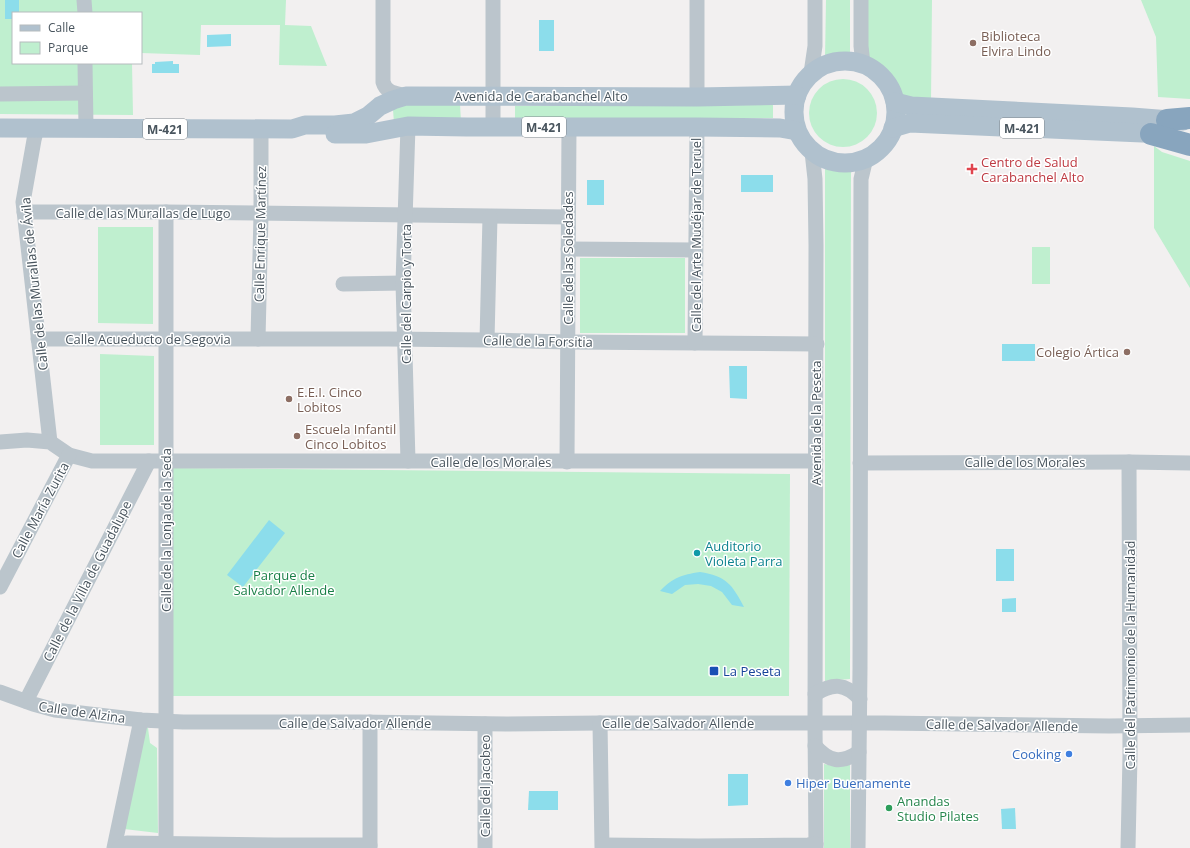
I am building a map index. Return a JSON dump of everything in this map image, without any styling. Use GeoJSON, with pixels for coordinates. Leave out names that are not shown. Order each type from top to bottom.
{"type":"FeatureCollection","features":[{"type":"Feature","properties":{"kind":"highway"},"geometry":{"type":"LineString","coordinates":[[1159,127],[1190,118]]}},
{"type":"Feature","properties":{"kind":"highway"},"geometry":{"type":"LineString","coordinates":[[1159,127],[1190,145]]}},
{"type":"Feature","properties":{"kind":"main road"},"geometry":{"type":"LineString","coordinates":[[836,61],[849,61],[863,64],[878,72],[889,86],[895,102],[896,115],[894,128],[878,151],[866,158],[853,163],[838,163],[825,159],[812,152],[803,142],[797,130],[794,119],[794,106],[797,94],[802,83],[811,73],[822,66],[836,61]]}},
{"type":"Feature","properties":{"kind":"main road","name":"Avenida de Carabanchel Alto"},"geometry":{"type":"LineString","coordinates":[[292,129],[305,125],[336,125],[354,123],[368,116],[380,106],[406,96],[697,97],[797,94]]}},
{"type":"Feature","properties":{"kind":"main road","name":"M-421"},"geometry":{"type":"LineString","coordinates":[[895,102],[911,106],[1159,127],[1190,136]]}},
{"type":"Feature","properties":{"kind":"main road","name":"M-421"},"geometry":{"type":"LineString","coordinates":[[894,128],[910,123],[1159,127],[1190,122]]}},
{"type":"Feature","properties":{"kind":"main road","name":"Avenida de Carabanchel Alto"},"geometry":{"type":"LineString","coordinates":[[0,128],[292,129],[313,134],[356,135],[408,126],[697,127],[780,128],[797,130]]}},
{"type":"Feature","properties":{"kind":"street"},"geometry":{"type":"LineString","coordinates":[[84,0],[85,12]]}},
{"type":"Feature","properties":{"kind":"street"},"geometry":{"type":"LineString","coordinates":[[383,0],[383,82],[388,91],[406,96]]}},
{"type":"Feature","properties":{"kind":"street"},"geometry":{"type":"LineString","coordinates":[[492,127],[493,0]]}},
{"type":"Feature","properties":{"kind":"street"},"geometry":{"type":"LineString","coordinates":[[697,0],[697,97]]}},
{"type":"Feature","properties":{"kind":"street"},"geometry":{"type":"LineString","coordinates":[[811,73],[815,46],[815,0]]}},
{"type":"Feature","properties":{"kind":"street"},"geometry":{"type":"LineString","coordinates":[[861,0],[861,46],[863,64]]}},
{"type":"Feature","properties":{"kind":"street"},"geometry":{"type":"LineString","coordinates":[[85,64],[86,128]]}},
{"type":"Feature","properties":{"kind":"street"},"geometry":{"type":"LineString","coordinates":[[0,94],[85,93]]}},
{"type":"Feature","properties":{"kind":"street","name":"Calle del Carpio y Torta"},"geometry":{"type":"LineString","coordinates":[[408,126],[403,283],[408,461]]}},
{"type":"Feature","properties":{"kind":"street","name":"Calle de las Soledades"},"geometry":{"type":"LineString","coordinates":[[567,462],[568,126]]}},
{"type":"Feature","properties":{"kind":"street","name":"Calle del Arte Mudéjar de Teruel"},"geometry":{"type":"LineString","coordinates":[[695,343],[697,127]]}},
{"type":"Feature","properties":{"kind":"street","name":"Calle de las Murallas de Ávila"},"geometry":{"type":"LineString","coordinates":[[37,128],[24,195],[24,212],[50,442]]}},
{"type":"Feature","properties":{"kind":"street","name":"Calle Enrique Martínez"},"geometry":{"type":"LineString","coordinates":[[258,339],[261,214],[261,129]]}},
{"type":"Feature","properties":{"kind":"street","name":"Avenida de la Peseta"},"geometry":{"type":"LineString","coordinates":[[812,152],[815,179],[817,344],[814,724],[816,846]]}},
{"type":"Feature","properties":{"kind":"street"},"geometry":{"type":"LineString","coordinates":[[858,848],[860,724],[862,179],[866,158]]}},
{"type":"Feature","properties":{"kind":"street","name":"Calle de las Murallas de Lugo"},"geometry":{"type":"LineString","coordinates":[[24,212],[166,212],[568,217]]}},
{"type":"Feature","properties":{"kind":"street","name":"Calle de la Lonja de la Seda"},"geometry":{"type":"LineString","coordinates":[[166,212],[166,846]]}},
{"type":"Feature","properties":{"kind":"street"},"geometry":{"type":"LineString","coordinates":[[487,340],[490,217]]}},
{"type":"Feature","properties":{"kind":"street"},"geometry":{"type":"LineString","coordinates":[[568,249],[695,250]]}},
{"type":"Feature","properties":{"kind":"street"},"geometry":{"type":"LineString","coordinates":[[343,284],[403,283]]}},
{"type":"Feature","properties":{"kind":"street","name":"Calle Acueducto de Segovia"},"geometry":{"type":"LineString","coordinates":[[38,339],[258,339]]}},
{"type":"Feature","properties":{"kind":"street","name":"Calle de la Forsitia"},"geometry":{"type":"LineString","coordinates":[[258,339],[405,339],[817,344]]}},
{"type":"Feature","properties":{"kind":"street"},"geometry":{"type":"LineString","coordinates":[[0,442],[27,440],[50,442],[68,455]]}},
{"type":"Feature","properties":{"kind":"street","name":"Calle de los Morales"},"geometry":{"type":"LineString","coordinates":[[68,455],[92,461],[816,461]]}},
{"type":"Feature","properties":{"kind":"street","name":"Calle María Zurita"},"geometry":{"type":"LineString","coordinates":[[0,587],[68,455]]}},
{"type":"Feature","properties":{"kind":"street","name":"Calle de la Villa de Guadalupe"},"geometry":{"type":"LineString","coordinates":[[26,702],[149,461]]}},
{"type":"Feature","properties":{"kind":"street","name":"Calle del Patrimonio de la Humanidad"},"geometry":{"type":"LineString","coordinates":[[1128,848],[1130,726],[1129,462]]}},
{"type":"Feature","properties":{"kind":"street","name":"Calle de los Morales"},"geometry":{"type":"LineString","coordinates":[[860,463],[1190,463]]}},
{"type":"Feature","properties":{"kind":"street"},"geometry":{"type":"LineString","coordinates":[[815,694],[822,690],[839,686],[847,688],[860,699]]}},
{"type":"Feature","properties":{"kind":"street","name":"Calle de Alzina"},"geometry":{"type":"LineString","coordinates":[[0,692],[44,708],[66,712],[141,720],[167,721]]}},
{"type":"Feature","properties":{"kind":"street"},"geometry":{"type":"LineString","coordinates":[[114,848],[141,720]]}},
{"type":"Feature","properties":{"kind":"street","name":"Calle de Salvador Allende"},"geometry":{"type":"LineString","coordinates":[[167,721],[485,724],[1190,725]]}},
{"type":"Feature","properties":{"kind":"street"},"geometry":{"type":"LineString","coordinates":[[119,848],[127,843],[166,846],[370,846],[370,722]]}},
{"type":"Feature","properties":{"kind":"street"},"geometry":{"type":"LineString","coordinates":[[600,723],[602,846],[816,846]]}},
{"type":"Feature","properties":{"kind":"street","name":"Calle del Jacobeo"},"geometry":{"type":"LineString","coordinates":[[485,724],[485,848]]}},
{"type":"Feature","properties":{"kind":"street"},"geometry":{"type":"LineString","coordinates":[[815,746],[829,759],[836,760],[845,759],[859,752]]}},
{"type":"Feature","properties":{"kind":"green space"},"geometry":{"type":"Polygon","coordinates":[[[0,0],[286,0],[285,25],[311,26],[327,66],[279,65],[280,25],[201,25],[200,55],[142,53],[142,12],[12,12],[12,64],[132,64],[133,115],[0,114],[0,0]]]}},
{"type":"Feature","properties":{"kind":"green space"},"geometry":{"type":"Polygon","coordinates":[[[826,0],[850,0],[850,57],[825,58],[826,0]]]}},
{"type":"Feature","properties":{"kind":"green space"},"geometry":{"type":"Polygon","coordinates":[[[861,0],[932,0],[931,102],[895,102],[883,79],[863,64],[861,0]]]}},
{"type":"Feature","properties":{"kind":"green space"},"geometry":{"type":"Polygon","coordinates":[[[1141,0],[1190,0],[1190,99],[1158,97],[1156,37],[1141,0]]]}},
{"type":"Feature","properties":{"kind":"green space"},"geometry":{"type":"Polygon","coordinates":[[[836,79],[850,79],[862,84],[872,94],[877,106],[877,120],[872,132],[862,142],[850,147],[836,147],[824,142],[814,132],[809,120],[809,106],[814,94],[824,84],[836,79]]]}},
{"type":"Feature","properties":{"kind":"green space"},"geometry":{"type":"Polygon","coordinates":[[[460,104],[461,122],[394,124],[393,109],[400,105],[460,104]]]}},
{"type":"Feature","properties":{"kind":"green space"},"geometry":{"type":"Polygon","coordinates":[[[773,105],[773,118],[515,119],[515,106],[773,105]]]}},
{"type":"Feature","properties":{"kind":"green space"},"geometry":{"type":"Polygon","coordinates":[[[1154,146],[1162,152],[1190,161],[1190,288],[1154,228],[1154,146]]]}},
{"type":"Feature","properties":{"kind":"green space"},"geometry":{"type":"Polygon","coordinates":[[[825,166],[851,167],[850,679],[825,681],[825,166]]]}},
{"type":"Feature","properties":{"kind":"green space"},"geometry":{"type":"Polygon","coordinates":[[[98,227],[153,227],[153,324],[98,323],[98,227]]]}},
{"type":"Feature","properties":{"kind":"green space"},"geometry":{"type":"Polygon","coordinates":[[[1032,247],[1050,247],[1050,284],[1032,284],[1032,247]]]}},
{"type":"Feature","properties":{"kind":"green space"},"geometry":{"type":"Polygon","coordinates":[[[580,258],[685,258],[685,333],[580,333],[580,258]]]}},
{"type":"Feature","properties":{"kind":"green space"},"geometry":{"type":"Polygon","coordinates":[[[100,354],[154,356],[154,445],[100,445],[100,354]]]}},
{"type":"Feature","properties":{"kind":"green space","name":"Parque de Salvador Allende"},"geometry":{"type":"Polygon","coordinates":[[[172,468],[790,474],[789,696],[170,696],[172,468]]]}},
{"type":"Feature","properties":{"kind":"green space"},"geometry":{"type":"Polygon","coordinates":[[[143,727],[148,728],[150,743],[157,748],[158,833],[124,829],[143,727]]]}},
{"type":"Feature","properties":{"kind":"green space"},"geometry":{"type":"Polygon","coordinates":[[[824,764],[838,767],[850,764],[850,848],[824,848],[824,764]]]}},
{"type":"Feature","properties":{"kind":"water"},"geometry":{"type":"Polygon","coordinates":[[[5,0],[19,0],[19,12],[12,12],[12,19],[5,19],[5,0]]]}},
{"type":"Feature","properties":{"kind":"water"},"geometry":{"type":"Polygon","coordinates":[[[539,20],[554,20],[554,51],[539,51],[539,20]]]}},
{"type":"Feature","properties":{"kind":"water"},"geometry":{"type":"Polygon","coordinates":[[[231,34],[231,46],[207,47],[207,35],[231,34]]]}},
{"type":"Feature","properties":{"kind":"water"},"geometry":{"type":"Polygon","coordinates":[[[173,61],[173,64],[179,64],[179,73],[152,73],[152,64],[155,64],[155,62],[173,61]]]}},
{"type":"Feature","properties":{"kind":"water"},"geometry":{"type":"Polygon","coordinates":[[[741,175],[773,175],[773,192],[741,192],[741,175]]]}},
{"type":"Feature","properties":{"kind":"water"},"geometry":{"type":"Polygon","coordinates":[[[587,180],[604,180],[604,205],[587,205],[587,180]]]}},
{"type":"Feature","properties":{"kind":"water"},"geometry":{"type":"Polygon","coordinates":[[[1002,344],[1035,344],[1035,361],[1002,361],[1002,344]]]}},
{"type":"Feature","properties":{"kind":"water"},"geometry":{"type":"Polygon","coordinates":[[[729,366],[747,366],[747,399],[730,398],[729,366]]]}},
{"type":"Feature","properties":{"kind":"water"},"geometry":{"type":"Polygon","coordinates":[[[269,520],[285,533],[243,587],[227,575],[269,520]]]}},
{"type":"Feature","properties":{"kind":"water"},"geometry":{"type":"Polygon","coordinates":[[[996,549],[1014,549],[1014,581],[996,581],[996,549]]]}},
{"type":"Feature","properties":{"kind":"water"},"geometry":{"type":"Polygon","coordinates":[[[700,572],[716,576],[727,582],[736,592],[744,607],[732,605],[722,592],[711,586],[698,584],[685,585],[672,594],[660,591],[678,577],[700,572]]]}},
{"type":"Feature","properties":{"kind":"water"},"geometry":{"type":"Polygon","coordinates":[[[1016,598],[1016,612],[1002,612],[1002,599],[1016,598]]]}},
{"type":"Feature","properties":{"kind":"water"},"geometry":{"type":"Polygon","coordinates":[[[728,774],[748,774],[748,805],[728,806],[728,774]]]}},
{"type":"Feature","properties":{"kind":"water"},"geometry":{"type":"Polygon","coordinates":[[[529,791],[558,791],[558,810],[528,810],[529,791]]]}},
{"type":"Feature","properties":{"kind":"water"},"geometry":{"type":"Polygon","coordinates":[[[1015,808],[1016,829],[1002,829],[1001,809],[1015,808]]]}},
{"type":"Feature","properties":{"kind":"place","name":"Biblioteca Elvira Lindo"},"geometry":{"type":"Point","coordinates":[973,43]}},
{"type":"Feature","properties":{"kind":"place","name":"Centro de Salud Carabanchel Alto"},"geometry":{"type":"Point","coordinates":[972,169]}},
{"type":"Feature","properties":{"kind":"place","name":"Colegio Ártica"},"geometry":{"type":"Point","coordinates":[1127,352]}},
{"type":"Feature","properties":{"kind":"place","name":"E.E.I. Cinco Lobitos"},"geometry":{"type":"Point","coordinates":[289,399]}},
{"type":"Feature","properties":{"kind":"place","name":"Escuela Infantil Cinco Lobitos"},"geometry":{"type":"Point","coordinates":[297,436]}},
{"type":"Feature","properties":{"kind":"place","name":"Auditorio Violeta Parra"},"geometry":{"type":"Point","coordinates":[697,553]}},
{"type":"Feature","properties":{"kind":"place","name":"La Peseta"},"geometry":{"type":"Point","coordinates":[714,671]}},
{"type":"Feature","properties":{"kind":"place","name":"Cooking"},"geometry":{"type":"Point","coordinates":[1069,754]}},
{"type":"Feature","properties":{"kind":"place","name":"Hiper Buenamente"},"geometry":{"type":"Point","coordinates":[788,783]}},
{"type":"Feature","properties":{"kind":"place","name":"Anandas Studio Pilates"},"geometry":{"type":"Point","coordinates":[889,808]}}]}
